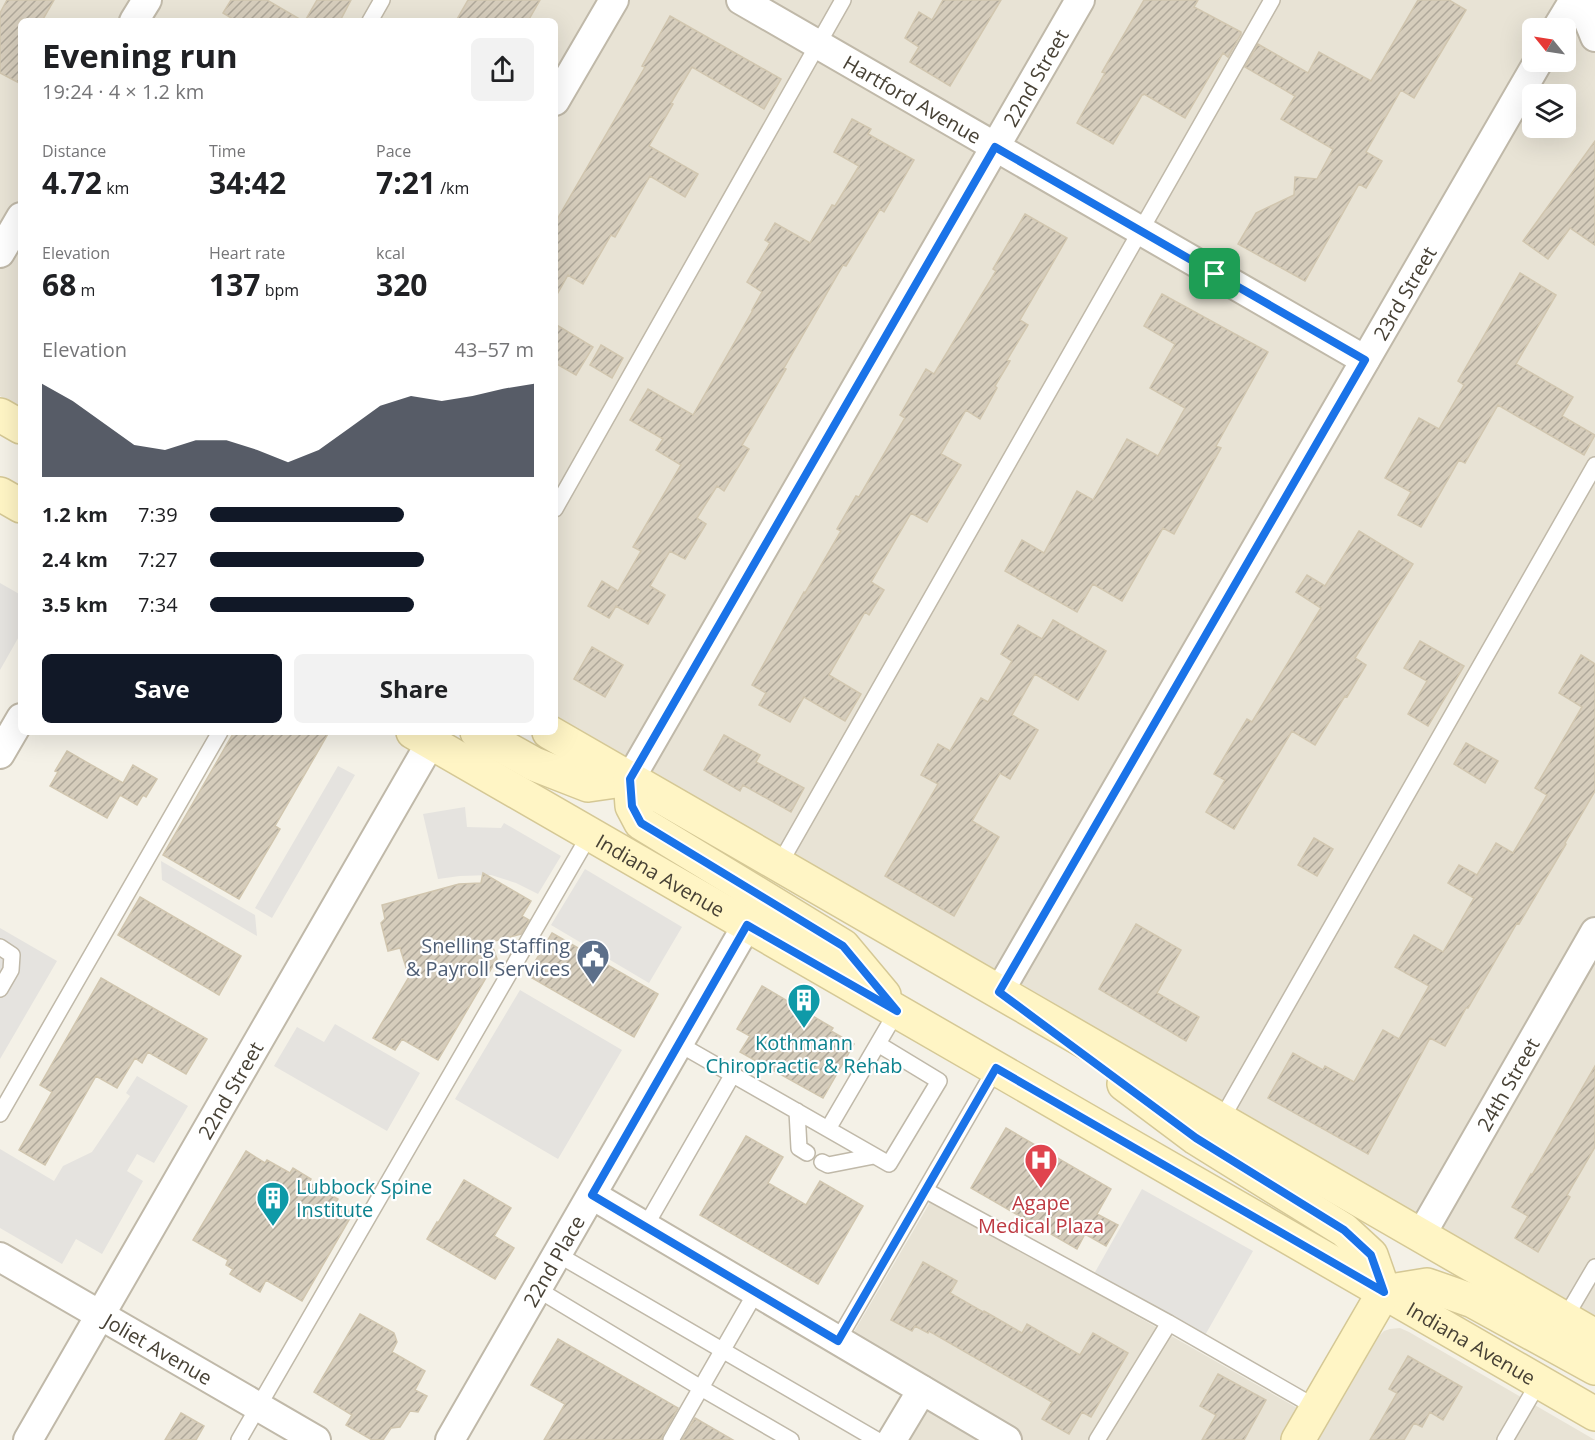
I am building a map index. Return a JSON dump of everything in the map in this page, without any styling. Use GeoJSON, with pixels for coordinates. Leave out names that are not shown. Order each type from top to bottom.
{"type":"FeatureCollection","features":[{"type":"Feature","properties":{"kind":"main road"},"geometry":{"type":"LineString","coordinates":[[0,415],[18,425]]}},
{"type":"Feature","properties":{"kind":"main road"},"geometry":{"type":"LineString","coordinates":[[0,494],[18,504]]}},
{"type":"Feature","properties":{"kind":"main road"},"geometry":{"type":"LineString","coordinates":[[482,735],[534,764],[588,785],[630,779]]}},
{"type":"Feature","properties":{"kind":"main road"},"geometry":{"type":"LineString","coordinates":[[554,735],[1595,1336]]}},
{"type":"Feature","properties":{"kind":"main road","name":"Indiana Avenue"},"geometry":{"type":"LineString","coordinates":[[422,737],[1595,1414]]}},
{"type":"Feature","properties":{"kind":"main road"},"geometry":{"type":"LineString","coordinates":[[630,779],[632,806],[641,823],[843,946],[897,1011]]}},
{"type":"Feature","properties":{"kind":"main road"},"geometry":{"type":"LineString","coordinates":[[999,992],[1196,1138],[1344,1230],[1371,1255],[1384,1292],[1298,1440]]}},
{"type":"Feature","properties":{"kind":"main road"},"geometry":{"type":"LineString","coordinates":[[1384,1292],[1427,1285],[1473,1301],[1595,1368]]}},
{"type":"Feature","properties":{"kind":"street"},"geometry":{"type":"LineString","coordinates":[[136,18],[147,0]]}},
{"type":"Feature","properties":{"kind":"street"},"geometry":{"type":"LineString","coordinates":[[558,96],[614,0]]}},
{"type":"Feature","properties":{"kind":"street","name":"Hartford Avenue"},"geometry":{"type":"LineString","coordinates":[[741,0],[1365,360]]}},
{"type":"Feature","properties":{"kind":"street","name":"22nd Street"},"geometry":{"type":"LineString","coordinates":[[630,779],[1080,0]]}},
{"type":"Feature","properties":{"kind":"street"},"geometry":{"type":"LineString","coordinates":[[1563,18],[1574,0]]}},
{"type":"Feature","properties":{"kind":"street"},"geometry":{"type":"LineString","coordinates":[[1580,0],[1595,37]]}},
{"type":"Feature","properties":{"kind":"street","name":"23rd Street"},"geometry":{"type":"LineString","coordinates":[[999,992],[1532,72]]}},
{"type":"Feature","properties":{"kind":"street"},"geometry":{"type":"LineString","coordinates":[[0,253],[18,222]]}},
{"type":"Feature","properties":{"kind":"street"},"geometry":{"type":"LineString","coordinates":[[0,754],[18,723]]}},
{"type":"Feature","properties":{"kind":"street","name":"22nd Street"},"geometry":{"type":"LineString","coordinates":[[28,1440],[422,737]]}},
{"type":"Feature","properties":{"kind":"street","name":"22nd Place"},"geometry":{"type":"LineString","coordinates":[[450,1440],[747,925]]}},
{"type":"Feature","properties":{"kind":"street","name":"24th Street"},"geometry":{"type":"LineString","coordinates":[[1421,1235],[1595,932]]}},
{"type":"Feature","properties":{"kind":"street"},"geometry":{"type":"LineString","coordinates":[[592,1195],[1007,1440]]}},
{"type":"Feature","properties":{"kind":"street","name":"Joliet Avenue"},"geometry":{"type":"LineString","coordinates":[[0,1257],[316,1440]]}},
{"type":"Feature","properties":{"kind":"street"},"geometry":{"type":"LineString","coordinates":[[892,1440],[922,1390]]}},
{"type":"Feature","properties":{"kind":"lane"},"geometry":{"type":"LineString","coordinates":[[372,18],[382,0]]}},
{"type":"Feature","properties":{"kind":"lane"},"geometry":{"type":"LineString","coordinates":[[558,504],[843,0]]}},
{"type":"Feature","properties":{"kind":"lane"},"geometry":{"type":"LineString","coordinates":[[779,865],[1272,0]]}},
{"type":"Feature","properties":{"kind":"lane"},"geometry":{"type":"LineString","coordinates":[[1221,1120],[1595,465]]}},
{"type":"Feature","properties":{"kind":"lane"},"geometry":{"type":"LineString","coordinates":[[0,1114],[218,735]]}},
{"type":"Feature","properties":{"kind":"lane"},"geometry":{"type":"LineString","coordinates":[[239,1440],[590,834]]}},
{"type":"Feature","properties":{"kind":"lane"},"geometry":{"type":"LineString","coordinates":[[0,947],[12,955],[11,970],[0,989]]}},
{"type":"Feature","properties":{"kind":"lane"},"geometry":{"type":"LineString","coordinates":[[828,1129],[897,1011]]}},
{"type":"Feature","properties":{"kind":"lane"},"geometry":{"type":"LineString","coordinates":[[679,1044],[889,1164],[939,1081],[878,1044]]}},
{"type":"Feature","properties":{"kind":"lane"},"geometry":{"type":"LineString","coordinates":[[838,1341],[996,1068]]}},
{"type":"Feature","properties":{"kind":"lane"},"geometry":{"type":"LineString","coordinates":[[645,1227],[733,1074]]}},
{"type":"Feature","properties":{"kind":"lane"},"geometry":{"type":"LineString","coordinates":[[796,1111],[799,1148],[807,1152]]}},
{"type":"Feature","properties":{"kind":"lane"},"geometry":{"type":"LineString","coordinates":[[822,1162],[828,1165],[874,1156]]}},
{"type":"Feature","properties":{"kind":"lane"},"geometry":{"type":"LineString","coordinates":[[925,1190],[1169,1323],[1317,1408]]}},
{"type":"Feature","properties":{"kind":"lane"},"geometry":{"type":"LineString","coordinates":[[557,1254],[878,1440]]}},
{"type":"Feature","properties":{"kind":"lane"},"geometry":{"type":"LineString","coordinates":[[1565,1318],[1595,1267]]}},
{"type":"Feature","properties":{"kind":"lane"},"geometry":{"type":"LineString","coordinates":[[537,1289],[791,1440]]}},
{"type":"Feature","properties":{"kind":"lane"},"geometry":{"type":"LineString","coordinates":[[671,1440],[756,1292]]}},
{"type":"Feature","properties":{"kind":"lane"},"geometry":{"type":"LineString","coordinates":[[1097,1440],[1169,1323]]}},
{"type":"Feature","properties":{"kind":"lane"},"geometry":{"type":"LineString","coordinates":[[1505,1440],[1539,1382]]}},
{"type":"Feature","properties":{"kind":"shaded area"},"geometry":{"type":"Polygon","coordinates":[[[0,0],[1595,0],[1595,1316],[558,718],[558,18],[18,18],[18,406],[0,396],[0,0]]]}},
{"type":"Feature","properties":{"kind":"shaded area"},"geometry":{"type":"Polygon","coordinates":[[[0,583],[18,593],[18,638],[0,670],[0,583]]]}},
{"type":"Feature","properties":{"kind":"shaded area"},"geometry":{"type":"Polygon","coordinates":[[[338,766],[355,775],[272,918],[255,908],[338,766]]]}},
{"type":"Feature","properties":{"kind":"shaded area"},"geometry":{"type":"Polygon","coordinates":[[[465,807],[467,827],[501,828],[504,823],[561,856],[538,894],[516,883],[491,875],[438,879],[423,814],[465,807]]]}},
{"type":"Feature","properties":{"kind":"shaded area"},"geometry":{"type":"Polygon","coordinates":[[[161,861],[255,915],[257,936],[162,880],[161,861]]]}},
{"type":"Feature","properties":{"kind":"shaded area"},"geometry":{"type":"Polygon","coordinates":[[[585,869],[682,927],[649,983],[551,925],[585,869]]]}},
{"type":"Feature","properties":{"kind":"shaded area"},"geometry":{"type":"Polygon","coordinates":[[[0,928],[57,961],[0,1059],[0,928]]]}},
{"type":"Feature","properties":{"kind":"shaded area"},"geometry":{"type":"Polygon","coordinates":[[[520,990],[622,1050],[558,1159],[455,1099],[520,990]]]}},
{"type":"Feature","properties":{"kind":"shaded area"},"geometry":{"type":"Polygon","coordinates":[[[335,1024],[420,1073],[387,1131],[274,1066],[297,1027],[324,1042],[335,1024]]]}},
{"type":"Feature","properties":{"kind":"shaded area"},"geometry":{"type":"Polygon","coordinates":[[[137,1076],[188,1106],[154,1163],[137,1154],[127,1171],[143,1181],[102,1254],[76,1239],[62,1264],[0,1228],[0,1149],[54,1181],[63,1166],[92,1152],[130,1096],[126,1093],[137,1076]]]}},
{"type":"Feature","properties":{"kind":"shaded area"},"geometry":{"type":"Polygon","coordinates":[[[1142,1189],[1253,1251],[1204,1337],[1094,1274],[1142,1189]]]}},
{"type":"Feature","properties":{"kind":"shaded area"},"geometry":{"type":"Polygon","coordinates":[[[932,1199],[1327,1425],[1379,1336],[1384,1331],[1400,1328],[1595,1440],[907,1440],[937,1387],[851,1337],[932,1199]]]}},
{"type":"Feature","properties":{"kind":"building"},"geometry":{"type":"Polygon","coordinates":[[[7,0],[54,0],[44,18],[18,18],[18,82],[0,73],[0,13],[7,0]]]}},
{"type":"Feature","properties":{"kind":"building"},"geometry":{"type":"Polygon","coordinates":[[[231,0],[267,0],[298,18],[231,18],[223,13],[231,0]]]}},
{"type":"Feature","properties":{"kind":"building"},"geometry":{"type":"Polygon","coordinates":[[[317,0],[351,0],[342,18],[307,18],[317,0]]]}},
{"type":"Feature","properties":{"kind":"building"},"geometry":{"type":"Polygon","coordinates":[[[468,0],[540,0],[530,18],[458,18],[468,0]]]}},
{"type":"Feature","properties":{"kind":"building"},"geometry":{"type":"Polygon","coordinates":[[[943,0],[1001,0],[950,86],[910,62],[919,47],[905,38],[919,12],[932,20],[943,0]]]}},
{"type":"Feature","properties":{"kind":"building"},"geometry":{"type":"Polygon","coordinates":[[[1144,0],[1198,0],[1194,7],[1241,34],[1228,57],[1223,53],[1185,118],[1144,94],[1113,144],[1077,123],[1105,73],[1102,72],[1144,0]]]}},
{"type":"Feature","properties":{"kind":"building"},"geometry":{"type":"Polygon","coordinates":[[[1418,0],[1449,0],[1466,10],[1414,98],[1401,90],[1366,152],[1382,161],[1366,188],[1359,184],[1305,281],[1238,244],[1256,213],[1294,195],[1295,177],[1317,179],[1333,149],[1281,119],[1295,96],[1245,67],[1258,44],[1308,73],[1319,52],[1371,81],[1418,0]]]}},
{"type":"Feature","properties":{"kind":"building"},"geometry":{"type":"Polygon","coordinates":[[[670,16],[781,79],[764,109],[692,67],[649,146],[698,174],[685,197],[650,176],[615,237],[611,235],[583,284],[568,275],[558,293],[558,218],[645,67],[642,66],[670,16]]]}},
{"type":"Feature","properties":{"kind":"building"},"geometry":{"type":"Polygon","coordinates":[[[852,119],[871,129],[868,134],[914,160],[884,212],[880,209],[846,266],[843,265],[742,445],[749,449],[724,491],[717,486],[697,518],[706,524],[685,559],[670,551],[650,586],[665,595],[648,624],[616,606],[609,618],[588,606],[602,581],[618,591],[641,551],[633,547],[681,465],[656,450],[663,439],[630,420],[648,389],[693,415],[762,292],[747,282],[770,243],[765,240],[775,223],[810,243],[832,205],[835,206],[859,166],[834,152],[852,119]]]}},
{"type":"Feature","properties":{"kind":"building"},"geometry":{"type":"Polygon","coordinates":[[[1595,141],[1595,245],[1570,228],[1548,259],[1523,241],[1595,141]]]}},
{"type":"Feature","properties":{"kind":"building"},"geometry":{"type":"Polygon","coordinates":[[[1025,214],[1067,238],[1020,320],[1028,325],[1007,360],[1010,361],[995,386],[997,388],[980,419],[966,410],[941,454],[961,465],[927,522],[911,513],[871,582],[884,590],[869,615],[865,612],[829,675],[861,694],[845,721],[804,697],[790,722],[759,705],[766,693],[752,685],[841,531],[837,529],[856,496],[859,497],[905,418],[900,415],[926,369],[934,374],[996,271],[993,269],[1025,214]]]}},
{"type":"Feature","properties":{"kind":"building"},"geometry":{"type":"Polygon","coordinates":[[[1520,273],[1556,295],[1516,364],[1573,397],[1562,416],[1595,435],[1584,455],[1498,405],[1465,463],[1459,460],[1421,527],[1398,515],[1411,492],[1385,478],[1419,418],[1439,429],[1464,385],[1458,381],[1520,273]]]}},
{"type":"Feature","properties":{"kind":"building"},"geometry":{"type":"Polygon","coordinates":[[[1162,294],[1268,352],[1216,446],[1221,448],[1174,534],[1163,528],[1122,601],[1093,584],[1077,612],[1005,571],[1022,540],[1044,553],[1077,491],[1093,500],[1127,439],[1158,456],[1185,408],[1150,388],[1175,344],[1144,326],[1162,294]]]}},
{"type":"Feature","properties":{"kind":"building"},"geometry":{"type":"Polygon","coordinates":[[[558,326],[593,347],[576,375],[558,365],[558,326]]]}},
{"type":"Feature","properties":{"kind":"building"},"geometry":{"type":"Polygon","coordinates":[[[601,345],[623,358],[612,378],[590,365],[601,345]]]}},
{"type":"Feature","properties":{"kind":"building"},"geometry":{"type":"Polygon","coordinates":[[[1359,531],[1413,564],[1355,658],[1366,665],[1315,745],[1292,731],[1234,829],[1206,812],[1225,780],[1214,774],[1247,719],[1252,722],[1321,608],[1296,592],[1307,575],[1325,586],[1359,531]]]}},
{"type":"Feature","properties":{"kind":"building"},"geometry":{"type":"Polygon","coordinates":[[[1053,620],[1106,651],[1078,700],[1035,674],[1012,715],[1038,730],[1010,779],[1000,773],[972,821],[999,837],[954,916],[885,876],[938,784],[921,775],[938,744],[950,751],[981,698],[988,702],[1012,661],[1001,654],[1018,625],[1042,639],[1053,620]]]}},
{"type":"Feature","properties":{"kind":"building"},"geometry":{"type":"Polygon","coordinates":[[[1420,641],[1464,666],[1428,726],[1408,714],[1427,681],[1404,668],[1420,641]]]}},
{"type":"Feature","properties":{"kind":"building"},"geometry":{"type":"Polygon","coordinates":[[[592,647],[623,665],[605,697],[574,679],[592,647]]]}},
{"type":"Feature","properties":{"kind":"building"},"geometry":{"type":"Polygon","coordinates":[[[1581,655],[1595,664],[1595,791],[1519,924],[1517,923],[1445,1046],[1430,1038],[1368,1154],[1268,1098],[1293,1053],[1323,1070],[1325,1066],[1354,1082],[1383,1030],[1399,1039],[1429,986],[1395,967],[1414,935],[1443,952],[1474,898],[1448,883],[1459,865],[1477,875],[1496,843],[1513,853],[1547,795],[1535,788],[1582,707],[1559,693],[1581,655]]]}},
{"type":"Feature","properties":{"kind":"building"},"geometry":{"type":"Polygon","coordinates":[[[232,735],[327,735],[275,826],[280,829],[239,899],[163,855],[232,735]]]}},
{"type":"Feature","properties":{"kind":"building"},"geometry":{"type":"Polygon","coordinates":[[[724,735],[760,755],[756,762],[804,788],[791,812],[743,785],[740,791],[704,770],[724,735]]]}},
{"type":"Feature","properties":{"kind":"building"},"geometry":{"type":"Polygon","coordinates":[[[1466,743],[1498,761],[1485,783],[1454,764],[1466,743]]]}},
{"type":"Feature","properties":{"kind":"building"},"geometry":{"type":"Polygon","coordinates":[[[67,751],[123,783],[133,765],[157,779],[146,797],[143,795],[137,805],[120,795],[107,818],[50,786],[58,772],[55,771],[67,751]]]}},
{"type":"Feature","properties":{"kind":"building"},"geometry":{"type":"Polygon","coordinates":[[[1314,838],[1333,849],[1317,876],[1298,865],[1314,838]]]}},
{"type":"Feature","properties":{"kind":"building"},"geometry":{"type":"Polygon","coordinates":[[[483,873],[531,901],[522,916],[529,920],[521,934],[491,942],[497,959],[438,1060],[402,1039],[395,1050],[373,1038],[409,977],[400,948],[388,951],[381,923],[385,919],[382,905],[459,884],[481,883],[483,873]]]}},
{"type":"Feature","properties":{"kind":"building"},"geometry":{"type":"Polygon","coordinates":[[[140,897],[241,956],[219,995],[118,935],[140,897]]]}},
{"type":"Feature","properties":{"kind":"building"},"geometry":{"type":"Polygon","coordinates":[[[1136,924],[1181,950],[1157,993],[1199,1017],[1186,1041],[1099,989],[1136,924]]]}},
{"type":"Feature","properties":{"kind":"building","name":"Snelling Staffing & Payroll Services"},"geometry":{"type":"Polygon","coordinates":[[[552,933],[658,994],[634,1037],[527,975],[552,933]]]}},
{"type":"Feature","properties":{"kind":"building"},"geometry":{"type":"Polygon","coordinates":[[[101,978],[207,1039],[186,1074],[148,1052],[142,1063],[135,1058],[117,1088],[96,1076],[45,1165],[19,1150],[52,1092],[40,1085],[101,978]]]}},
{"type":"Feature","properties":{"kind":"building"},"geometry":{"type":"Polygon","coordinates":[[[762,986],[833,1028],[831,1031],[854,1044],[823,1098],[740,1052],[750,1036],[737,1029],[762,986]]]}},
{"type":"Feature","properties":{"kind":"building"},"geometry":{"type":"Polygon","coordinates":[[[1595,1066],[1595,1147],[1567,1195],[1570,1197],[1538,1252],[1515,1238],[1528,1216],[1512,1207],[1595,1066]]]}},
{"type":"Feature","properties":{"kind":"building","name":"Agape Medical Plaza"},"geometry":{"type":"Polygon","coordinates":[[[1006,1128],[1111,1189],[1097,1214],[1118,1225],[1106,1246],[1085,1234],[1077,1249],[971,1188],[1006,1128]]]}},
{"type":"Feature","properties":{"kind":"building"},"geometry":{"type":"Polygon","coordinates":[[[746,1136],[783,1157],[768,1183],[806,1205],[820,1181],[863,1206],[818,1284],[700,1215],[746,1136]]]}},
{"type":"Feature","properties":{"kind":"building","name":"Lubbock Spine Institute"},"geometry":{"type":"Polygon","coordinates":[[[246,1151],[265,1163],[267,1160],[290,1173],[293,1168],[311,1179],[309,1183],[338,1199],[336,1203],[353,1213],[302,1301],[266,1280],[260,1292],[230,1274],[233,1269],[226,1265],[228,1260],[193,1240],[246,1151]]]}},
{"type":"Feature","properties":{"kind":"building"},"geometry":{"type":"Polygon","coordinates":[[[464,1180],[511,1208],[494,1236],[514,1248],[495,1279],[427,1239],[464,1180]]]}},
{"type":"Feature","properties":{"kind":"building"},"geometry":{"type":"Polygon","coordinates":[[[923,1262],[957,1281],[950,1293],[1022,1333],[1027,1324],[1080,1355],[1093,1333],[1128,1353],[1091,1417],[1082,1412],[1069,1434],[1042,1419],[1052,1402],[929,1331],[928,1333],[915,1326],[912,1331],[891,1320],[923,1262]]]}},
{"type":"Feature","properties":{"kind":"building"},"geometry":{"type":"Polygon","coordinates":[[[360,1314],[394,1333],[397,1342],[392,1352],[425,1371],[415,1390],[427,1396],[418,1412],[410,1411],[400,1427],[391,1428],[383,1440],[372,1440],[346,1425],[352,1415],[314,1392],[360,1314]]]}},
{"type":"Feature","properties":{"kind":"building"},"geometry":{"type":"Polygon","coordinates":[[[558,1339],[678,1408],[661,1440],[544,1440],[565,1404],[531,1385],[558,1339]]]}},
{"type":"Feature","properties":{"kind":"building"},"geometry":{"type":"Polygon","coordinates":[[[1408,1356],[1462,1387],[1443,1420],[1430,1412],[1422,1427],[1414,1423],[1404,1440],[1370,1440],[1397,1393],[1389,1389],[1408,1356]]]}},
{"type":"Feature","properties":{"kind":"building"},"geometry":{"type":"Polygon","coordinates":[[[1218,1374],[1266,1400],[1244,1440],[1202,1440],[1216,1415],[1200,1406],[1218,1374]]]}},
{"type":"Feature","properties":{"kind":"building"},"geometry":{"type":"Polygon","coordinates":[[[181,1413],[204,1426],[196,1440],[165,1440],[181,1413]]]}},
{"type":"Feature","properties":{"kind":"building"},"geometry":{"type":"Polygon","coordinates":[[[695,1418],[733,1440],[682,1440],[695,1418]]]}},
{"type":"Feature","properties":{"kind":"place","name":"Snelling Staffing & Payroll Services"},"geometry":{"type":"Point","coordinates":[593,985]}},
{"type":"Feature","properties":{"kind":"place","name":"Kothmann Chiropractic & Rehab"},"geometry":{"type":"Point","coordinates":[804,1029]}},
{"type":"Feature","properties":{"kind":"place","name":"Agape Medical Plaza"},"geometry":{"type":"Point","coordinates":[1041,1189]}},
{"type":"Feature","properties":{"kind":"place","name":"Lubbock Spine Institute"},"geometry":{"type":"Point","coordinates":[273,1227]}},
{"type":"Feature","properties":{"kind":"route"},"geometry":{"type":"LineString","coordinates":[[995,147],[1215,274],[1365,360],[999,992],[1196,1138],[1344,1230],[1371,1255],[1384,1292],[996,1068],[838,1341],[592,1195],[747,925],[897,1011],[843,946],[641,823],[632,806],[630,779],[995,147]]}}]}
